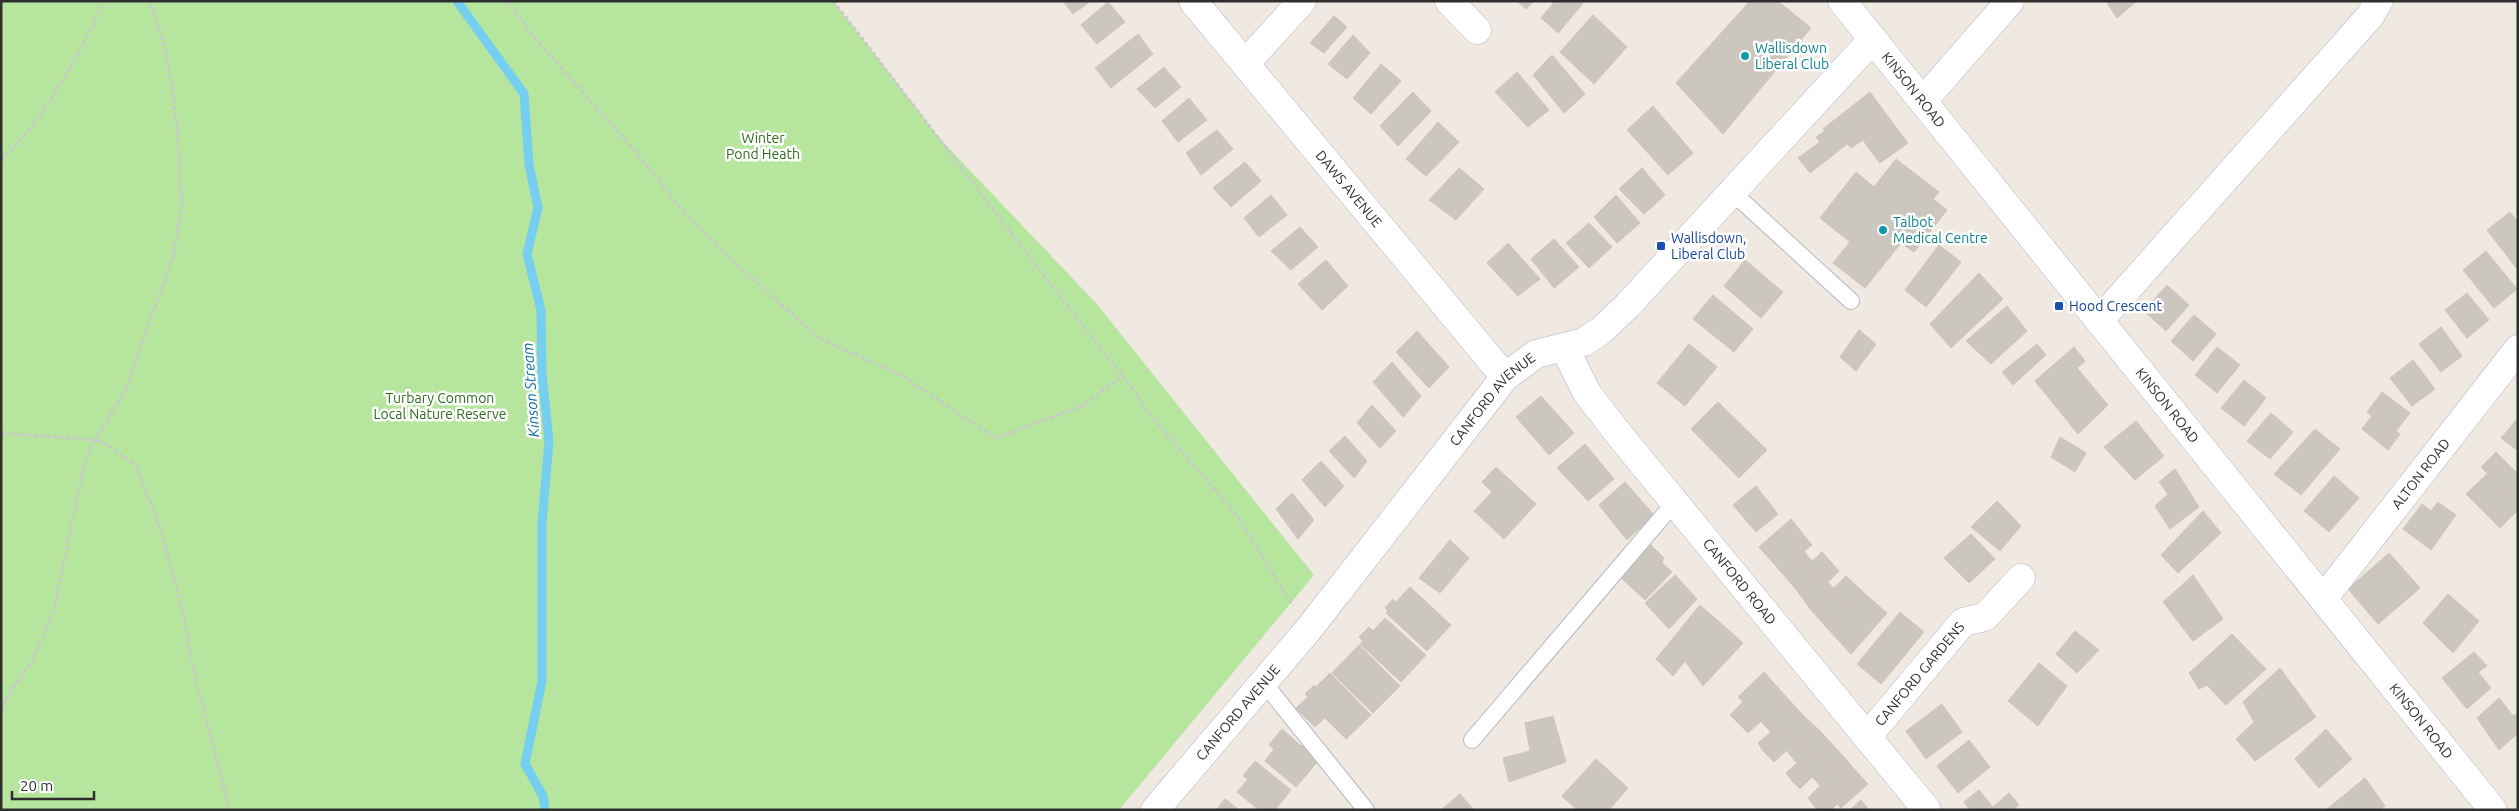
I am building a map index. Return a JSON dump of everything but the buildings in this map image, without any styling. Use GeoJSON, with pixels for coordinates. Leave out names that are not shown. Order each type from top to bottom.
{"type":"FeatureCollection","features":[{"type":"Feature","properties":{"kind":"street","name":"DAWS AVENUE"},"geometry":{"type":"LineString","coordinates":[[1192,1],[1504,377]]}},
{"type":"Feature","properties":{"kind":"street"},"geometry":{"type":"LineString","coordinates":[[1246,64],[1302,1]]}},
{"type":"Feature","properties":{"kind":"street"},"geometry":{"type":"LineString","coordinates":[[1449,1],[1478,30]]}},
{"type":"Feature","properties":{"kind":"street","name":"KINSON ROAD"},"geometry":{"type":"LineString","coordinates":[[1842,1],[2493,810]]}},
{"type":"Feature","properties":{"kind":"street"},"geometry":{"type":"LineString","coordinates":[[1923,101],[2010,1]]}},
{"type":"Feature","properties":{"kind":"street"},"geometry":{"type":"LineString","coordinates":[[2099,321],[2363,24],[2379,1]]}},
{"type":"Feature","properties":{"kind":"street","name":"CANFORD AVENUE"},"geometry":{"type":"LineString","coordinates":[[1155,810],[1308,630],[1504,377],[1536,354],[1584,342],[1602,330],[1873,39]]}},
{"type":"Feature","properties":{"kind":"street","name":"CANFORD ROAD"},"geometry":{"type":"LineString","coordinates":[[1564,347],[1587,393],[1927,810]]}},
{"type":"Feature","properties":{"kind":"street","name":"ALTON ROAD"},"geometry":{"type":"LineString","coordinates":[[2322,599],[2518,349]]}},
{"type":"Feature","properties":{"kind":"street","name":"CANFORD GARDENS"},"geometry":{"type":"LineString","coordinates":[[1867,737],[1963,622],[1985,617],[2021,578]]}},
{"type":"Feature","properties":{"kind":"lane"},"geometry":{"type":"LineString","coordinates":[[1732,192],[1851,301]]}},
{"type":"Feature","properties":{"kind":"lane"},"geometry":{"type":"LineString","coordinates":[[1472,740],[1675,502]]}},
{"type":"Feature","properties":{"kind":"lane"},"geometry":{"type":"LineString","coordinates":[[1264,683],[1366,810]]}},
{"type":"Feature","properties":{"kind":"path"},"geometry":{"type":"LineString","coordinates":[[1,160],[16,147],[40,116],[90,30],[104,1]]}},
{"type":"Feature","properties":{"kind":"path"},"geometry":{"type":"LineString","coordinates":[[1,711],[10,692],[33,659],[54,610],[85,461],[94,440],[126,392],[173,256],[182,206],[178,138],[164,44],[149,1]]}},
{"type":"Feature","properties":{"kind":"path"},"geometry":{"type":"LineString","coordinates":[[507,1],[534,38],[635,151],[680,208],[720,249],[817,337],[903,376],[996,438],[1082,406],[1123,376]]}},
{"type":"Feature","properties":{"kind":"path"},"geometry":{"type":"LineString","coordinates":[[833,1],[941,140],[1024,252],[1123,376],[1146,409],[1236,514],[1308,630]]}},
{"type":"Feature","properties":{"kind":"path"},"geometry":{"type":"LineString","coordinates":[[1,433],[101,441],[136,465],[162,534],[183,612],[194,672],[230,810]]}},
{"type":"Feature","properties":{"kind":"green space","name":"Turbary Common Local Nature Reserve"},"geometry":{"type":"Polygon","coordinates":[[[1,1],[833,1],[941,140],[1095,302],[1314,575],[1119,810],[1,810],[1,1]]]}},
{"type":"Feature","properties":{"kind":"waterway","name":"Kinson Stream"},"geometry":{"type":"LineString","coordinates":[[457,1],[524,94],[529,164],[538,208],[527,254],[541,310],[542,374],[549,441],[542,523],[542,681],[525,764],[543,796],[545,810]]}},
{"type":"Feature","properties":{"kind":"place","name":"Wallisdown Liberal Club"},"geometry":{"type":"Point","coordinates":[1745,56]}},
{"type":"Feature","properties":{"kind":"place","name":"Talbot Medical Centre"},"geometry":{"type":"Point","coordinates":[1883,230]}},
{"type":"Feature","properties":{"kind":"place","name":"Wallisdown, Liberal Club"},"geometry":{"type":"Point","coordinates":[1661,246]}},
{"type":"Feature","properties":{"kind":"place","name":"Hood Crescent"},"geometry":{"type":"Point","coordinates":[2059,306]}},
{"type":"Feature","properties":{"kind":"park label","name":"Winter Pond Heath"},"geometry":{"type":"Point","coordinates":[763,146]}}]}
